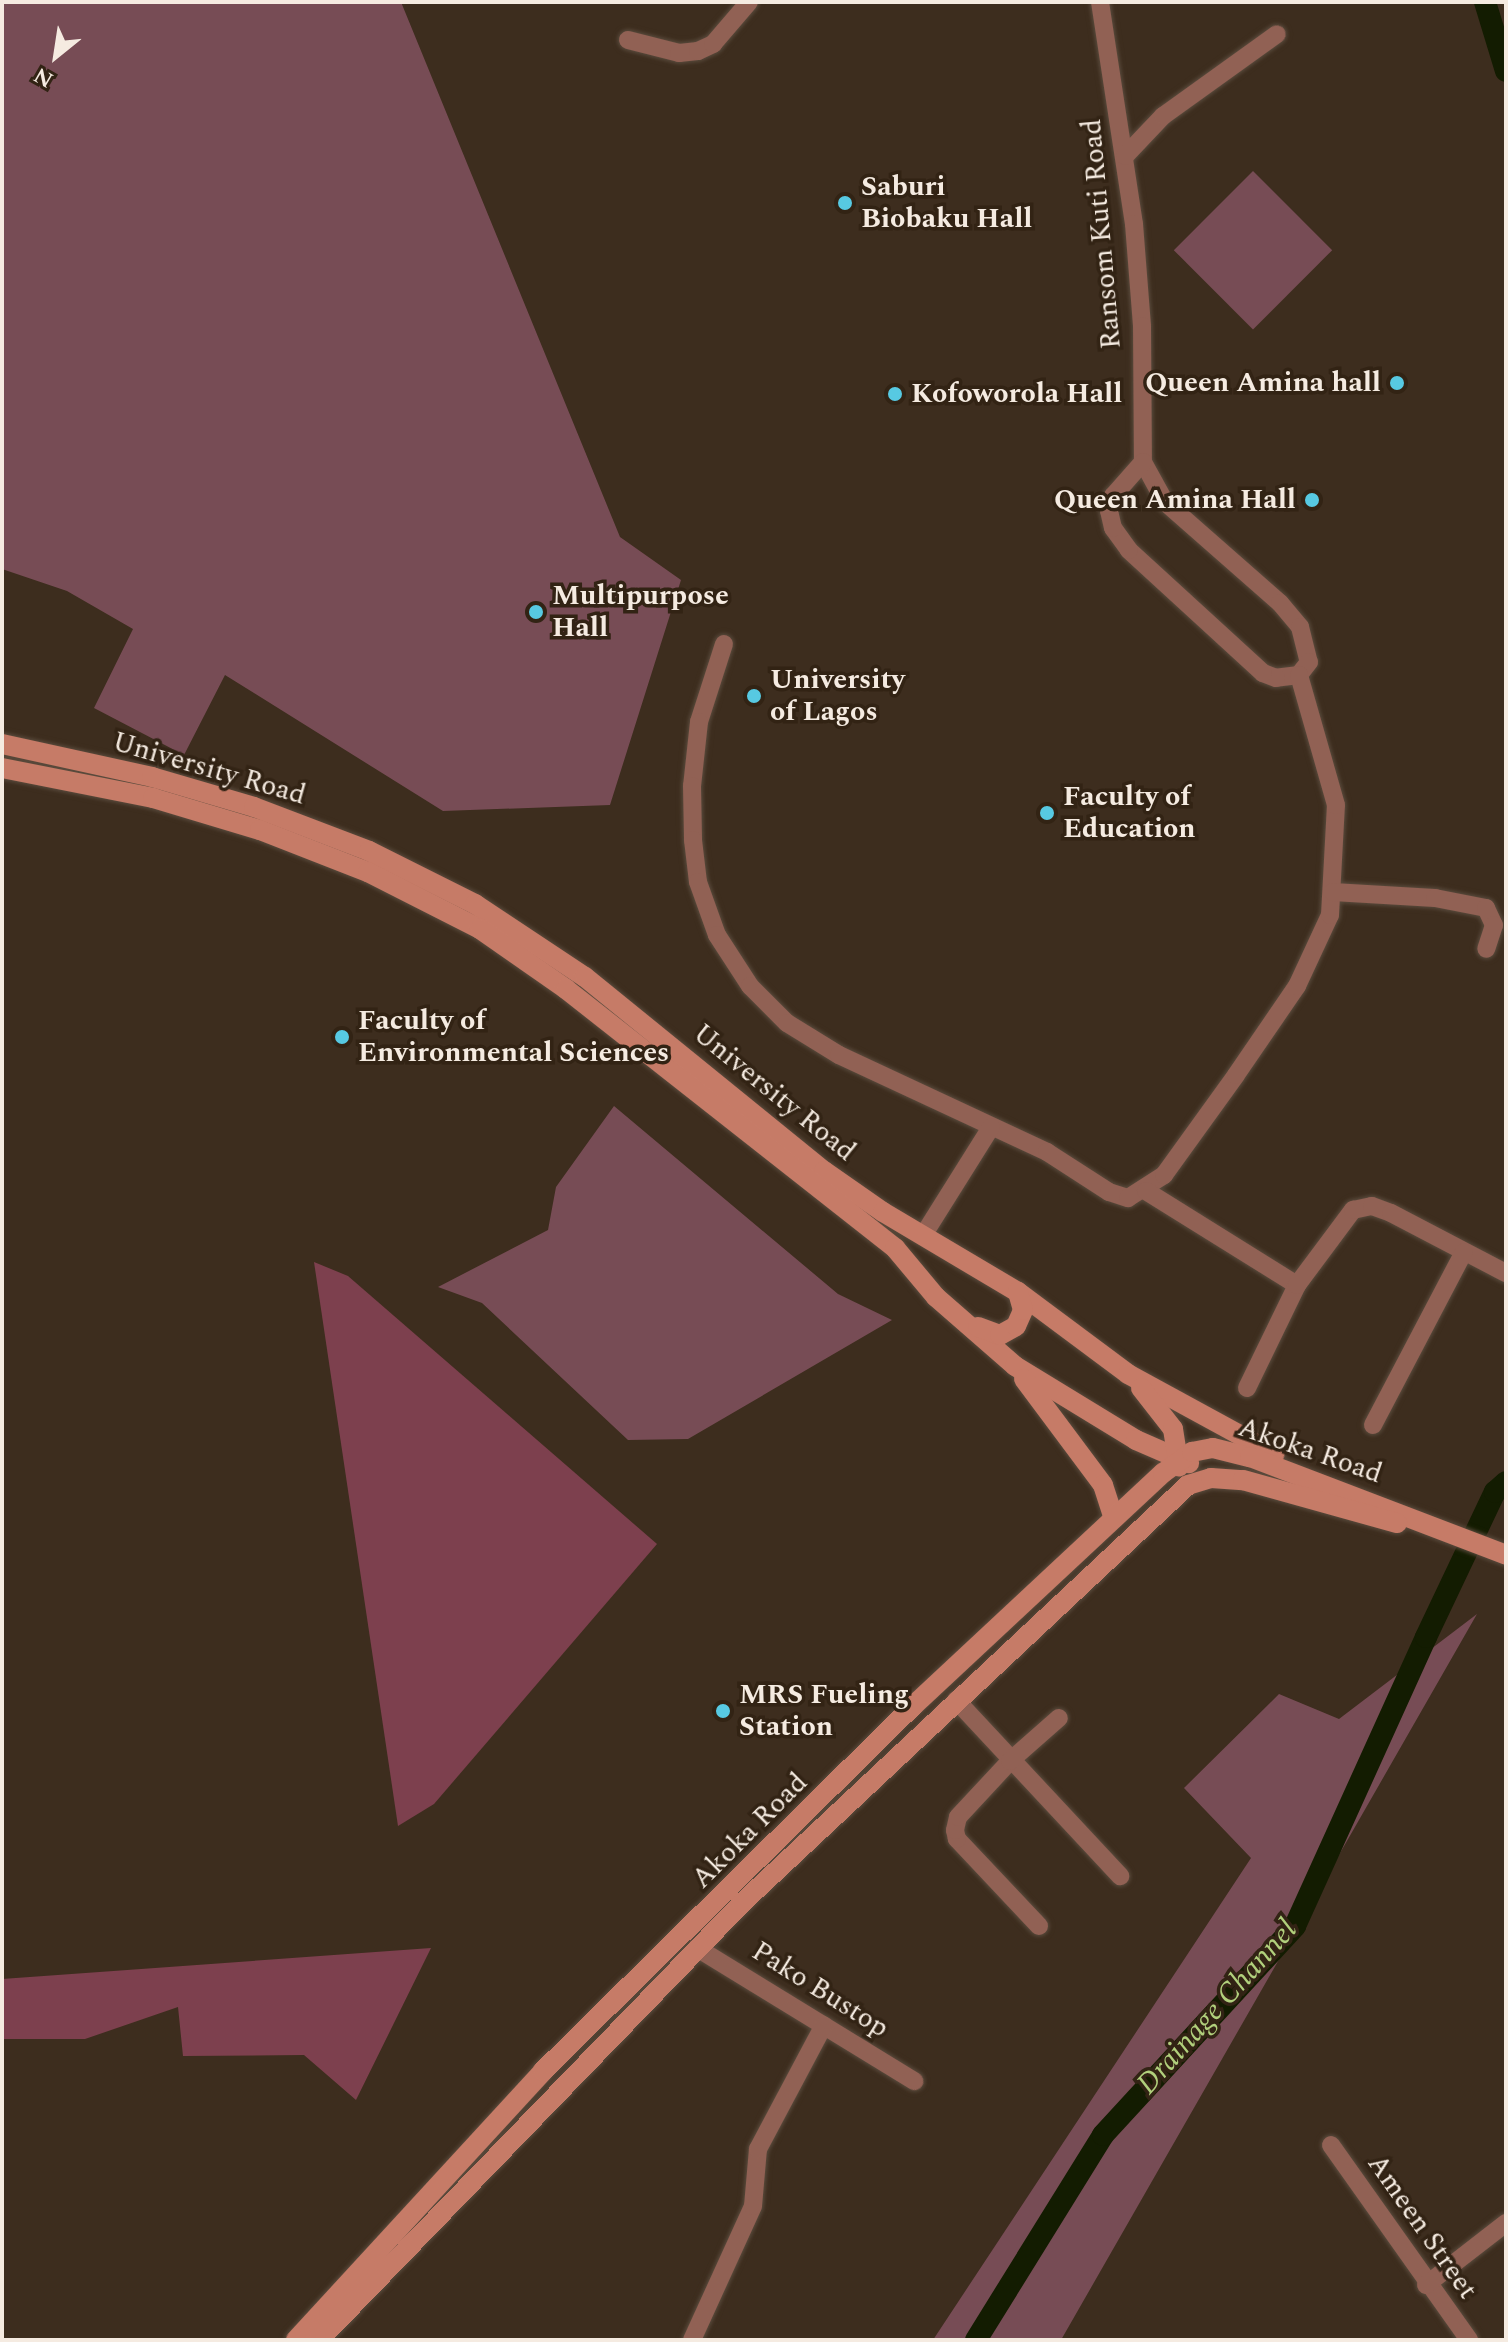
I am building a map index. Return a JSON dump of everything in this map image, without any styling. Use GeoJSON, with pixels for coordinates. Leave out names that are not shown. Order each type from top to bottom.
{"type":"FeatureCollection","features":[{"type":"Feature","properties":{"kind":"main road","name":"University Road"},"geometry":{"type":"LineString","coordinates":[[2,744],[152,777],[254,807],[429,879],[538,942],[824,1171],[1018,1292],[1128,1374],[1354,1494]]}},
{"type":"Feature","properties":{"kind":"main road","name":"University Road"},"geometry":{"type":"LineString","coordinates":[[2,768],[208,813],[316,851],[429,899],[566,989],[895,1248],[936,1297],[974,1326],[1015,1366],[1136,1440],[1180,1460],[1243,1480]]}},
{"type":"Feature","properties":{"kind":"main road"},"geometry":{"type":"LineString","coordinates":[[974,1326],[1000,1335],[1016,1326],[1023,1310],[1018,1292]]}},
{"type":"Feature","properties":{"kind":"main road"},"geometry":{"type":"LineString","coordinates":[[1015,1366],[1103,1485],[1114,1518]]}},
{"type":"Feature","properties":{"kind":"main road"},"geometry":{"type":"LineString","coordinates":[[1128,1374],[1167,1417],[1180,1460],[1169,1502]]}},
{"type":"Feature","properties":{"kind":"main road","name":"Akoka Road"},"geometry":{"type":"LineString","coordinates":[[296,2340],[543,2071],[913,1706],[1180,1460],[1201,1448],[1213,1448],[1354,1494],[1467,1540]]}},
{"type":"Feature","properties":{"kind":"main road"},"geometry":{"type":"LineString","coordinates":[[319,2340],[697,1948],[956,1700],[1169,1502],[1196,1481],[1243,1480],[1467,1540],[1506,1555]]}},
{"type":"Feature","properties":{"kind":"street"},"geometry":{"type":"LineString","coordinates":[[628,40],[679,53],[698,51],[713,44],[749,2]]}},
{"type":"Feature","properties":{"kind":"street","name":"Ransom Kuti Road"},"geometry":{"type":"LineString","coordinates":[[1100,2],[1125,156],[1142,326],[1143,462]]}},
{"type":"Feature","properties":{"kind":"street"},"geometry":{"type":"LineString","coordinates":[[1125,156],[1163,116],[1277,34]]}},
{"type":"Feature","properties":{"kind":"street"},"geometry":{"type":"LineString","coordinates":[[1143,462],[1165,502],[1280,603],[1300,627],[1309,662],[1299,675],[1276,678],[1263,673],[1129,550],[1113,528],[1109,511],[1113,496],[1143,462]]}},
{"type":"Feature","properties":{"kind":"street"},"geometry":{"type":"LineString","coordinates":[[724,644],[699,722],[692,786],[698,882],[717,935],[750,986],[787,1023],[839,1055],[1047,1152],[1109,1192],[1128,1198],[1146,1191],[1164,1175],[1297,986],[1319,947],[1333,892],[1336,805],[1299,675]]}},
{"type":"Feature","properties":{"kind":"street"},"geometry":{"type":"LineString","coordinates":[[1333,892],[1435,898],[1486,908],[1494,925],[1486,949]]}},
{"type":"Feature","properties":{"kind":"street"},"geometry":{"type":"LineString","coordinates":[[924,1234],[991,1127]]}},
{"type":"Feature","properties":{"kind":"street"},"geometry":{"type":"LineString","coordinates":[[1146,1191],[1297,1285]]}},
{"type":"Feature","properties":{"kind":"street"},"geometry":{"type":"LineString","coordinates":[[1247,1388],[1297,1285],[1353,1210],[1372,1206],[1506,1273]]}},
{"type":"Feature","properties":{"kind":"street"},"geometry":{"type":"LineString","coordinates":[[1373,1425],[1464,1252]]}},
{"type":"Feature","properties":{"kind":"street"},"geometry":{"type":"LineString","coordinates":[[956,1700],[1120,1876]]}},
{"type":"Feature","properties":{"kind":"street"},"geometry":{"type":"LineString","coordinates":[[1039,1926],[957,1839],[958,1817],[1010,1761],[1059,1718]]}},
{"type":"Feature","properties":{"kind":"street","name":"Pako Bustop"},"geometry":{"type":"LineString","coordinates":[[697,1948],[914,2081]]}},
{"type":"Feature","properties":{"kind":"street"},"geometry":{"type":"LineString","coordinates":[[692,2340],[753,2206],[758,2149],[824,2025]]}},
{"type":"Feature","properties":{"kind":"street","name":"Ameen Street"},"geometry":{"type":"LineString","coordinates":[[1331,2145],[1426,2285],[1469,2340]]}},
{"type":"Feature","properties":{"kind":"street"},"geometry":{"type":"LineString","coordinates":[[1426,2285],[1506,2223]]}},
{"type":"Feature","properties":{"kind":"shaded area"},"geometry":{"type":"Polygon","coordinates":[[[2,2],[401,2],[620,537],[681,580],[610,805],[443,811],[225,675],[184,755],[94,708],[133,629],[67,591],[2,569],[2,2]]]}},
{"type":"Feature","properties":{"kind":"shaded area"},"geometry":{"type":"Polygon","coordinates":[[[1253,171],[1332,250],[1253,329],[1174,250],[1253,171]]]}},
{"type":"Feature","properties":{"kind":"shaded area"},"geometry":{"type":"Polygon","coordinates":[[[614,1106],[838,1294],[892,1320],[688,1439],[628,1440],[482,1303],[438,1287],[548,1230],[556,1187],[614,1106]]]}},
{"type":"Feature","properties":{"kind":"shaded area"},"geometry":{"type":"Polygon","coordinates":[[[314,1262],[348,1276],[657,1544],[434,1804],[398,1826],[314,1262]]]}},
{"type":"Feature","properties":{"kind":"shaded area"},"geometry":{"type":"Polygon","coordinates":[[[1477,1614],[1061,2340],[933,2340],[1251,1858],[1184,1788],[1279,1694],[1339,1719],[1477,1614]]]}},
{"type":"Feature","properties":{"kind":"shaded area"},"geometry":{"type":"Polygon","coordinates":[[[431,1948],[356,2100],[304,2055],[183,2056],[178,2007],[85,2039],[2,2039],[2,1979],[431,1948]]]}},
{"type":"Feature","properties":{"kind":"waterway","name":"Drainage Channel"},"geometry":{"type":"LineString","coordinates":[[1485,2],[1506,71]]}},
{"type":"Feature","properties":{"kind":"waterway","name":"Drainage Channel"},"geometry":{"type":"LineString","coordinates":[[976,2340],[1103,2135],[1295,1926],[1426,1637],[1495,1492],[1506,1482]]}},
{"type":"Feature","properties":{"kind":"place","name":"Saburi Biobaku Hall"},"geometry":{"type":"Point","coordinates":[845,203]}},
{"type":"Feature","properties":{"kind":"place","name":"Queen Amina hall"},"geometry":{"type":"Point","coordinates":[1397,383]}},
{"type":"Feature","properties":{"kind":"place","name":"Kofoworola Hall"},"geometry":{"type":"Point","coordinates":[895,394]}},
{"type":"Feature","properties":{"kind":"place","name":"Queen Amina Hall"},"geometry":{"type":"Point","coordinates":[1312,500]}},
{"type":"Feature","properties":{"kind":"place","name":"Multipurpose Hall"},"geometry":{"type":"Point","coordinates":[536,612]}},
{"type":"Feature","properties":{"kind":"place","name":"University of Lagos"},"geometry":{"type":"Point","coordinates":[754,696]}},
{"type":"Feature","properties":{"kind":"place","name":"Faculty of Education"},"geometry":{"type":"Point","coordinates":[1047,813]}},
{"type":"Feature","properties":{"kind":"place","name":"Faculty of Environmental Sciences"},"geometry":{"type":"Point","coordinates":[342,1037]}},
{"type":"Feature","properties":{"kind":"place","name":"MRS Fueling Station"},"geometry":{"type":"Point","coordinates":[723,1711]}}]}
